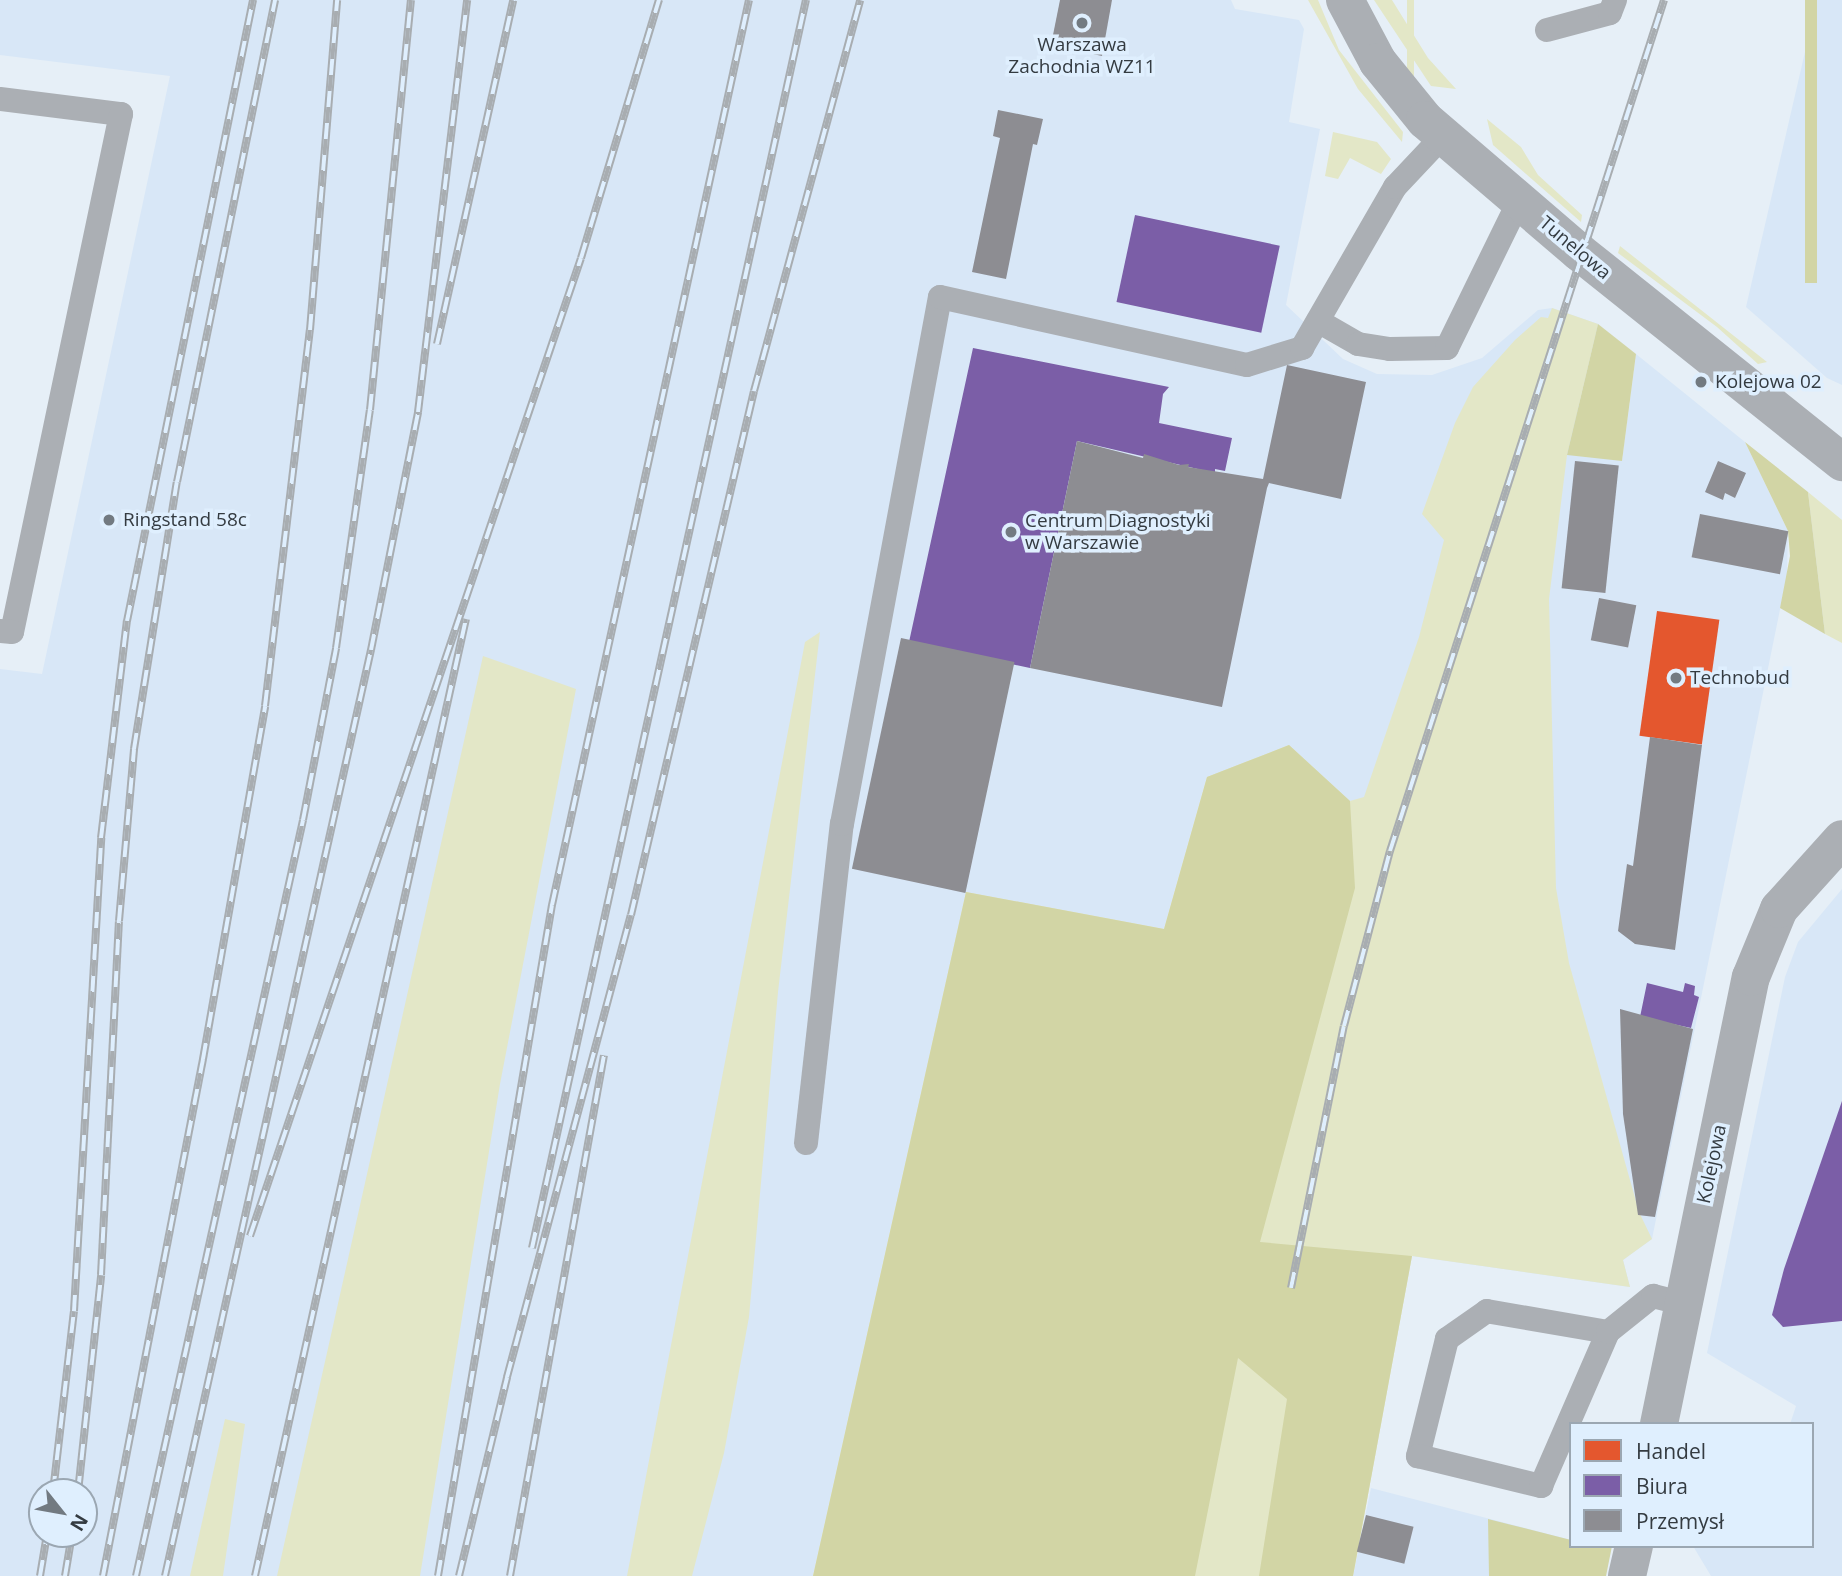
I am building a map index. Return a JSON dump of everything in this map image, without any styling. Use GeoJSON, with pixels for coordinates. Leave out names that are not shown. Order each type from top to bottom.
{"type":"FeatureCollection","features":[{"type":"Feature","properties":{"kind":"street","name":"Tunelowa"},"geometry":{"type":"LineString","coordinates":[[1345,0],[1389,79],[1443,136],[1518,201],[1842,462]]}},
{"type":"Feature","properties":{"kind":"street","name":"Kolejowa"},"geometry":{"type":"LineString","coordinates":[[1659,1422],[1751,977],[1780,909],[1842,839]]}},
{"type":"Feature","properties":{"kind":"street"},"geometry":{"type":"LineString","coordinates":[[1627,1576],[1634,1548]]}},
{"type":"Feature","properties":{"kind":"lane"},"geometry":{"type":"LineString","coordinates":[[1547,30],[1610,13],[1615,0]]}},
{"type":"Feature","properties":{"kind":"lane"},"geometry":{"type":"LineString","coordinates":[[0,99],[121,114],[12,632],[0,631]]}},
{"type":"Feature","properties":{"kind":"lane"},"geometry":{"type":"LineString","coordinates":[[806,1143],[842,824],[940,297],[1247,365],[1302,348],[1395,187],[1443,136]]}},
{"type":"Feature","properties":{"kind":"lane"},"geometry":{"type":"LineString","coordinates":[[1318,321],[1358,344],[1390,349],[1447,348],[1518,201]]}},
{"type":"Feature","properties":{"kind":"lane"},"geometry":{"type":"LineString","coordinates":[[1608,1332],[1487,1311],[1447,1339],[1418,1456],[1541,1486],[1608,1332],[1653,1296],[1684,1304]]}},
{"type":"Feature","properties":{"kind":"shaded area"},"geometry":{"type":"Polygon","coordinates":[[[0,0],[1231,0],[1235,9],[1299,20],[1304,29],[1289,122],[1320,129],[1286,305],[1343,359],[1377,374],[1432,375],[1482,358],[1538,310],[1552,308],[1598,324],[1578,405],[1622,461],[1636,354],[1745,442],[1788,531],[1787,575],[1652,1239],[1623,1260],[1630,1287],[1412,1256],[1207,777],[1164,929],[966,893],[813,1576],[0,1576],[0,669],[42,674],[170,76],[0,55],[0,0]]]}},
{"type":"Feature","properties":{"kind":"shaded area"},"geometry":{"type":"Polygon","coordinates":[[[1817,0],[1842,0],[1842,385],[1827,378],[1746,307],[1817,0]]]}},
{"type":"Feature","properties":{"kind":"shaded area"},"geometry":{"type":"Polygon","coordinates":[[[1842,889],[1842,1576],[1711,1576],[1694,1548],[1814,1548],[1814,1422],[1791,1422],[1796,1406],[1707,1353],[1785,977],[1798,942],[1842,889]]]}},
{"type":"Feature","properties":{"kind":"shaded area"},"geometry":{"type":"Polygon","coordinates":[[[1371,1488],[1569,1539],[1569,1548],[1593,1548],[1594,1576],[1353,1576],[1371,1488]]]}},
{"type":"Feature","properties":{"kind":"green space"},"geometry":{"type":"Polygon","coordinates":[[[1308,0],[1318,0],[1339,50],[1403,132],[1402,142],[1358,89],[1308,0]]]}},
{"type":"Feature","properties":{"kind":"green space"},"geometry":{"type":"Polygon","coordinates":[[[1374,0],[1392,0],[1428,58],[1456,89],[1431,86],[1374,0]]]}},
{"type":"Feature","properties":{"kind":"green space"},"geometry":{"type":"Polygon","coordinates":[[[1407,0],[1414,0],[1414,104],[1407,104],[1407,0]]]}},
{"type":"Feature","properties":{"kind":"green space"},"geometry":{"type":"Polygon","coordinates":[[[1805,0],[1817,0],[1817,283],[1805,283],[1805,0]]]}},
{"type":"Feature","properties":{"kind":"green space"},"geometry":{"type":"Polygon","coordinates":[[[1487,119],[1521,147],[1538,175],[1582,215],[1581,222],[1493,145],[1487,119]]]}},
{"type":"Feature","properties":{"kind":"green space"},"geometry":{"type":"Polygon","coordinates":[[[1333,132],[1377,142],[1391,159],[1381,174],[1350,158],[1338,179],[1325,176],[1333,132]]]}},
{"type":"Feature","properties":{"kind":"green space"},"geometry":{"type":"Polygon","coordinates":[[[1620,246],[1767,362],[1758,364],[1717,327],[1618,253],[1620,246]]]}},
{"type":"Feature","properties":{"kind":"green space"},"geometry":{"type":"Polygon","coordinates":[[[1552,308],[1598,324],[1567,455],[1549,599],[1556,888],[1569,963],[1639,1212],[1652,1239],[1623,1260],[1630,1287],[1412,1256],[1353,1576],[813,1576],[966,892],[1164,929],[1207,777],[1289,745],[1350,801],[1364,797],[1419,637],[1444,540],[1422,514],[1455,423],[1473,387],[1515,340],[1541,317],[1548,318],[1552,308]]]}},
{"type":"Feature","properties":{"kind":"green space"},"geometry":{"type":"Polygon","coordinates":[[[1598,324],[1636,354],[1622,461],[1567,455],[1598,324]]]}},
{"type":"Feature","properties":{"kind":"green space"},"geometry":{"type":"Polygon","coordinates":[[[1745,442],[1808,492],[1825,634],[1780,608],[1790,556],[1788,531],[1745,442]]]}},
{"type":"Feature","properties":{"kind":"green space"},"geometry":{"type":"Polygon","coordinates":[[[1808,492],[1842,520],[1842,643],[1825,634],[1808,492]]]}},
{"type":"Feature","properties":{"kind":"green space"},"geometry":{"type":"Polygon","coordinates":[[[820,632],[778,992],[749,1317],[724,1453],[692,1576],[627,1576],[805,642],[820,632]]]}},
{"type":"Feature","properties":{"kind":"green space"},"geometry":{"type":"Polygon","coordinates":[[[483,656],[576,689],[500,1084],[420,1576],[277,1576],[483,656]]]}},
{"type":"Feature","properties":{"kind":"green space"},"geometry":{"type":"Polygon","coordinates":[[[1289,745],[1350,801],[1355,888],[1260,1242],[1412,1256],[1353,1576],[1259,1576],[1287,1399],[1238,1358],[1195,1576],[813,1576],[966,892],[1164,929],[1207,777],[1289,745]]]}},
{"type":"Feature","properties":{"kind":"green space"},"geometry":{"type":"Polygon","coordinates":[[[225,1419],[245,1424],[223,1576],[190,1576],[225,1419]]]}},
{"type":"Feature","properties":{"kind":"green space"},"geometry":{"type":"Polygon","coordinates":[[[1488,1519],[1569,1539],[1569,1548],[1612,1548],[1606,1576],[1489,1576],[1488,1519]]]}},
{"type":"Feature","properties":{"kind":"building: Handel"},"geometry":{"type":"Polygon","coordinates":[[[1657,611],[1719,620],[1702,745],[1639,736],[1657,611]]]}},
{"type":"Feature","properties":{"kind":"building: Biura"},"geometry":{"type":"Polygon","coordinates":[[[1135,215],[1280,246],[1261,333],[1116,302],[1135,215]]]}},
{"type":"Feature","properties":{"kind":"building: Biura"},"geometry":{"type":"Polygon","coordinates":[[[973,348],[1169,387],[1163,394],[1159,423],[1232,438],[1225,471],[1215,469],[1215,473],[1077,441],[1030,668],[909,642],[973,348]]]}},
{"type":"Feature","properties":{"kind":"building: Biura"},"geometry":{"type":"Polygon","coordinates":[[[1647,983],[1683,992],[1685,983],[1695,986],[1694,995],[1699,997],[1691,1028],[1640,1017],[1647,983]]]}},
{"type":"Feature","properties":{"kind":"building: Biura"},"geometry":{"type":"Polygon","coordinates":[[[1842,1101],[1842,1321],[1783,1327],[1772,1315],[1784,1269],[1842,1101]]]}},
{"type":"Feature","properties":{"kind":"building: Przemysł","name":"Warszawa Zachodnia WZ11"},"geometry":{"type":"Polygon","coordinates":[[[1060,0],[1112,0],[1102,56],[1051,45],[1060,0]]]}},
{"type":"Feature","properties":{"kind":"building: Przemysł"},"geometry":{"type":"Polygon","coordinates":[[[998,110],[1043,119],[1037,145],[1033,144],[1006,279],[972,272],[1000,138],[993,136],[998,110]]]}},
{"type":"Feature","properties":{"kind":"building: Przemysł"},"geometry":{"type":"Polygon","coordinates":[[[1287,365],[1366,382],[1341,499],[1269,483],[1222,707],[1030,668],[1077,441],[1143,458],[1144,454],[1179,465],[1189,464],[1188,467],[1263,479],[1287,365]]]}},
{"type":"Feature","properties":{"kind":"building: Przemysł"},"geometry":{"type":"Polygon","coordinates":[[[1575,461],[1619,466],[1605,593],[1562,588],[1575,461]]]}},
{"type":"Feature","properties":{"kind":"building: Przemysł"},"geometry":{"type":"Polygon","coordinates":[[[1718,461],[1746,473],[1735,498],[1725,493],[1723,500],[1705,492],[1718,461]]]}},
{"type":"Feature","properties":{"kind":"building: Przemysł"},"geometry":{"type":"Polygon","coordinates":[[[1700,514],[1788,531],[1780,574],[1692,557],[1700,514]]]}},
{"type":"Feature","properties":{"kind":"building: Przemysł"},"geometry":{"type":"Polygon","coordinates":[[[1599,598],[1636,605],[1628,647],[1591,640],[1599,598]]]}},
{"type":"Feature","properties":{"kind":"building: Przemysł"},"geometry":{"type":"Polygon","coordinates":[[[901,638],[1014,662],[965,893],[852,869],[901,638]]]}},
{"type":"Feature","properties":{"kind":"building: Przemysł"},"geometry":{"type":"Polygon","coordinates":[[[1650,737],[1702,745],[1675,950],[1635,944],[1618,931],[1627,864],[1633,866],[1650,737]]]}},
{"type":"Feature","properties":{"kind":"building: Przemysł"},"geometry":{"type":"Polygon","coordinates":[[[1620,1009],[1693,1029],[1655,1217],[1638,1215],[1623,1114],[1620,1009]]]}},
{"type":"Feature","properties":{"kind":"building: Przemysł"},"geometry":{"type":"Polygon","coordinates":[[[1366,1515],[1414,1527],[1404,1564],[1357,1552],[1366,1515]]]}},
{"type":"Feature","properties":{"kind":"railway"},"geometry":{"type":"LineString","coordinates":[[55,1478],[74,1311],[101,838],[127,621],[253,0]]}},
{"type":"Feature","properties":{"kind":"railway"},"geometry":{"type":"LineString","coordinates":[[79,1478],[101,1275],[119,921],[134,749],[177,482],[275,0]]}},
{"type":"Feature","properties":{"kind":"railway"},"geometry":{"type":"LineString","coordinates":[[103,1576],[203,1059],[265,706],[310,330],[337,0]]}},
{"type":"Feature","properties":{"kind":"railway"},"geometry":{"type":"LineString","coordinates":[[136,1576],[303,820],[336,648],[370,410],[411,0]]}},
{"type":"Feature","properties":{"kind":"railway"},"geometry":{"type":"LineString","coordinates":[[165,1576],[371,650],[418,412],[467,0]]}},
{"type":"Feature","properties":{"kind":"railway"},"geometry":{"type":"LineString","coordinates":[[437,344],[513,0]]}},
{"type":"Feature","properties":{"kind":"railway"},"geometry":{"type":"LineString","coordinates":[[250,1236],[581,258],[659,0]]}},
{"type":"Feature","properties":{"kind":"railway"},"geometry":{"type":"LineString","coordinates":[[438,1576],[552,905],[749,0]]}},
{"type":"Feature","properties":{"kind":"railway"},"geometry":{"type":"LineString","coordinates":[[532,1248],[806,0]]}},
{"type":"Feature","properties":{"kind":"railway"},"geometry":{"type":"LineString","coordinates":[[459,1576],[507,1377],[631,915],[754,391],[860,0]]}},
{"type":"Feature","properties":{"kind":"railway"},"geometry":{"type":"LineString","coordinates":[[1291,1288],[1344,1026],[1390,851],[1664,0]]}},
{"type":"Feature","properties":{"kind":"railway"},"geometry":{"type":"LineString","coordinates":[[255,1576],[466,619]]}},
{"type":"Feature","properties":{"kind":"railway"},"geometry":{"type":"LineString","coordinates":[[510,1576],[604,1055]]}},
{"type":"Feature","properties":{"kind":"railway"},"geometry":{"type":"LineString","coordinates":[[40,1576],[45,1548]]}},
{"type":"Feature","properties":{"kind":"railway"},"geometry":{"type":"LineString","coordinates":[[65,1576],[70,1548]]}},
{"type":"Feature","properties":{"kind":"place","name":"Warszawa Zachodnia WZ11"},"geometry":{"type":"Point","coordinates":[1082,23]}},
{"type":"Feature","properties":{"kind":"place","name":"Kolejowa 02"},"geometry":{"type":"Point","coordinates":[1701,382]}},
{"type":"Feature","properties":{"kind":"place","name":"Ringstand 58c"},"geometry":{"type":"Point","coordinates":[109,520]}},
{"type":"Feature","properties":{"kind":"place","name":"Centrum Diagnostyki w Warszawie"},"geometry":{"type":"Point","coordinates":[1011,532]}},
{"type":"Feature","properties":{"kind":"place","name":"Technobud"},"geometry":{"type":"Point","coordinates":[1676,678]}}]}
